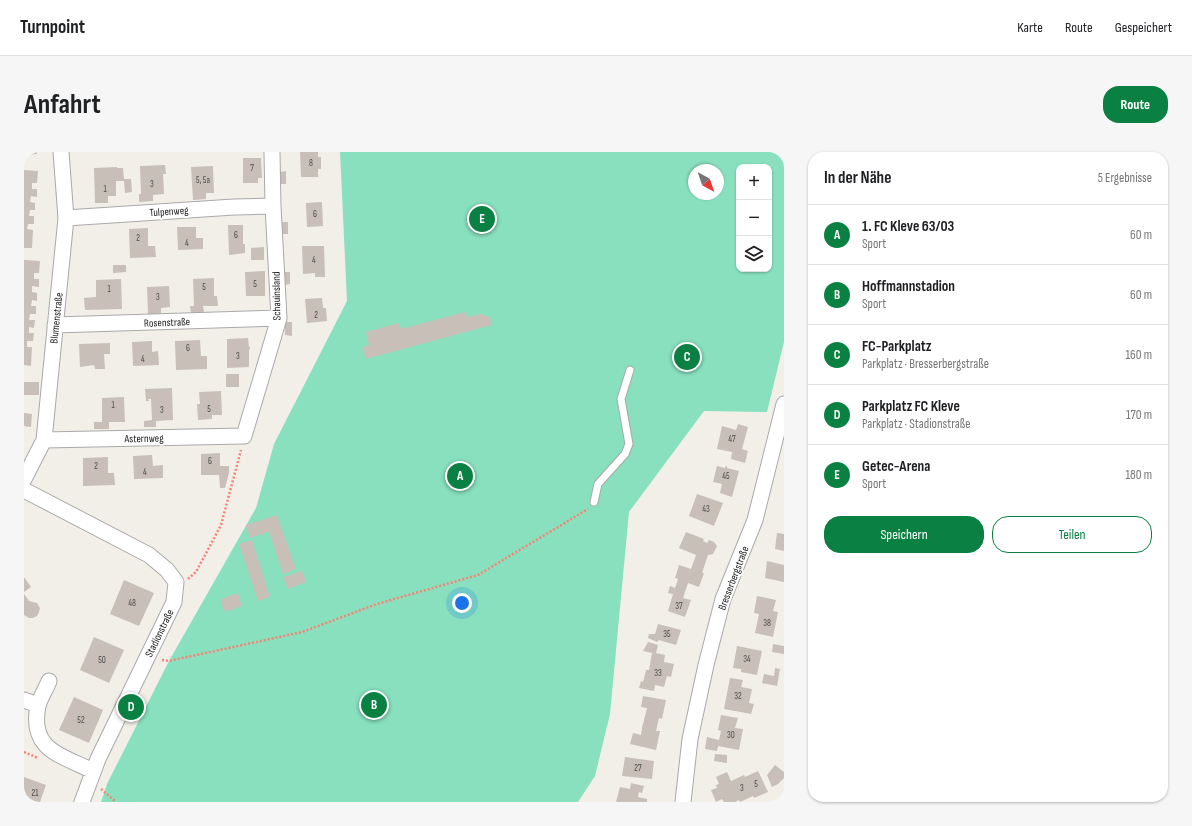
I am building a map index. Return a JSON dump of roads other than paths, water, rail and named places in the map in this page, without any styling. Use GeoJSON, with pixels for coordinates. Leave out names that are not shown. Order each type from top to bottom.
{"type":"FeatureCollection","features":[{"type":"Feature","properties":{"kind":"street","name":"Blumenstraße"},"geometry":{"type":"LineString","coordinates":[[24,479],[44,440],[66,218],[61,152]]}},
{"type":"Feature","properties":{"kind":"street","name":"Schauinsland"},"geometry":{"type":"LineString","coordinates":[[244,436],[279,318],[273,206],[272,152]]}},
{"type":"Feature","properties":{"kind":"street","name":"Tulpenweg"},"geometry":{"type":"LineString","coordinates":[[66,218],[234,207],[273,206]]}},
{"type":"Feature","properties":{"kind":"street","name":"Rosenstraße"},"geometry":{"type":"LineString","coordinates":[[55,325],[279,318]]}},
{"type":"Feature","properties":{"kind":"street","name":"Bresserbergstraße"},"geometry":{"type":"LineString","coordinates":[[683,802],[690,740],[706,665],[723,598],[755,520],[784,404]]}},
{"type":"Feature","properties":{"kind":"street","name":"Asternweg"},"geometry":{"type":"LineString","coordinates":[[44,440],[244,436]]}},
{"type":"Feature","properties":{"kind":"street","name":"Stadionstraße"},"geometry":{"type":"LineString","coordinates":[[24,490],[148,555],[167,570],[176,582],[174,602],[93,771],[82,802]]}},
{"type":"Feature","properties":{"kind":"street"},"geometry":{"type":"LineString","coordinates":[[50,681],[38,705],[36,726],[40,739],[52,751],[93,771]]}},
{"type":"Feature","properties":{"kind":"street"},"geometry":{"type":"LineString","coordinates":[[24,700],[38,705]]}},
{"type":"Feature","properties":{"kind":"lane"},"geometry":{"type":"LineString","coordinates":[[594,502],[598,484],[625,454],[629,444],[621,399],[630,370]]}},
{"type":"Feature","properties":{"kind":"place","name":"Getec-Arena"},"geometry":{"type":"Point","coordinates":[482,219]}},
{"type":"Feature","properties":{"kind":"place","name":"FC-Parkplatz"},"geometry":{"type":"Point","coordinates":[687,357]}},
{"type":"Feature","properties":{"kind":"place","name":"1. FC Kleve 63/03"},"geometry":{"type":"Point","coordinates":[460,476]}},
{"type":"Feature","properties":{"kind":"place","name":"Hoffmannstadion"},"geometry":{"type":"Point","coordinates":[374,705]}},
{"type":"Feature","properties":{"kind":"place","name":"Parkplatz FC Kleve"},"geometry":{"type":"Point","coordinates":[131,707]}}]}
